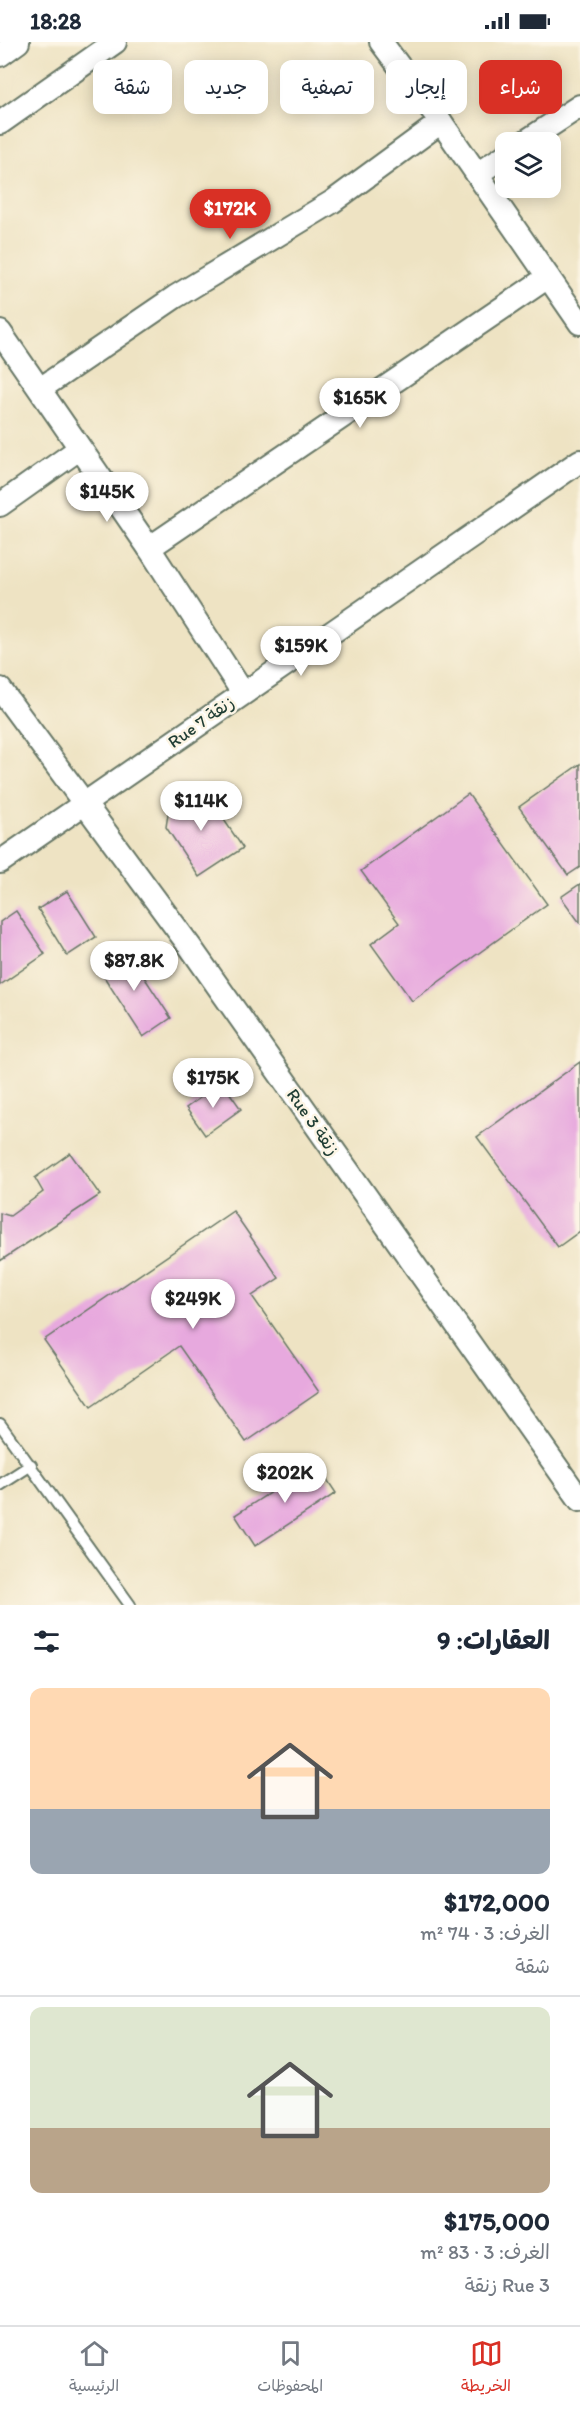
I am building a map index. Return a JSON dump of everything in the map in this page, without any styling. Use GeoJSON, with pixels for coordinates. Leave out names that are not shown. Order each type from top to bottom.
{"type":"FeatureCollection","features":[{"type":"Feature","properties":{"kind":"street"},"geometry":{"type":"LineString","coordinates":[[0,55],[18,42]]}},
{"type":"Feature","properties":{"kind":"street"},"geometry":{"type":"LineString","coordinates":[[0,123],[115,42]]}},
{"type":"Feature","properties":{"kind":"street"},"geometry":{"type":"LineString","coordinates":[[381,42],[441,122],[580,323]]}},
{"type":"Feature","properties":{"kind":"street"},"geometry":{"type":"LineString","coordinates":[[540,132],[580,106]]}},
{"type":"Feature","properties":{"kind":"street"},"geometry":{"type":"LineString","coordinates":[[40,389],[175,297],[332,202],[441,122]]}},
{"type":"Feature","properties":{"kind":"street"},"geometry":{"type":"LineString","coordinates":[[477,174],[495,162]]}},
{"type":"Feature","properties":{"kind":"street"},"geometry":{"type":"LineString","coordinates":[[149,548],[548,277]]}},
{"type":"Feature","properties":{"kind":"street"},"geometry":{"type":"LineString","coordinates":[[0,332],[149,548],[243,693]]}},
{"type":"Feature","properties":{"kind":"street"},"geometry":{"type":"LineString","coordinates":[[0,505],[79,449]]}},
{"type":"Feature","properties":{"kind":"street","name":"Rue 7 زنقة"},"geometry":{"type":"LineString","coordinates":[[0,862],[580,460]]}},
{"type":"Feature","properties":{"kind":"street","name":"Rue 3 زنقة"},"geometry":{"type":"LineString","coordinates":[[0,689],[191,948],[493,1381],[580,1500]]}},
{"type":"Feature","properties":{"kind":"lane"},"geometry":{"type":"LineString","coordinates":[[0,1424],[130,1605]]}},
{"type":"Feature","properties":{"kind":"lane"},"geometry":{"type":"LineString","coordinates":[[0,1485],[31,1465]]}},
{"type":"Feature","properties":{"kind":"building"},"geometry":{"type":"Polygon","coordinates":[[[580,764],[580,867],[568,875],[519,807],[580,764]]]}},
{"type":"Feature","properties":{"kind":"building"},"geometry":{"type":"Polygon","coordinates":[[[202,787],[243,848],[199,877],[166,827],[169,808],[202,787]]]}},
{"type":"Feature","properties":{"kind":"building"},"geometry":{"type":"Polygon","coordinates":[[[468,794],[547,904],[412,1001],[371,944],[399,923],[361,871],[468,794]]]}},
{"type":"Feature","properties":{"kind":"building"},"geometry":{"type":"Polygon","coordinates":[[[580,884],[580,923],[561,897],[580,884]]]}},
{"type":"Feature","properties":{"kind":"building"},"geometry":{"type":"Polygon","coordinates":[[[67,891],[96,937],[67,956],[38,909],[67,891]]]}},
{"type":"Feature","properties":{"kind":"building"},"geometry":{"type":"Polygon","coordinates":[[[16,911],[45,954],[0,985],[0,922],[16,911]]]}},
{"type":"Feature","properties":{"kind":"building"},"geometry":{"type":"Polygon","coordinates":[[[125,948],[171,1018],[143,1037],[97,966],[125,948]]]}},
{"type":"Feature","properties":{"kind":"building"},"geometry":{"type":"Polygon","coordinates":[[[580,1062],[580,1231],[558,1247],[477,1137],[580,1062]]]}},
{"type":"Feature","properties":{"kind":"building"},"geometry":{"type":"Polygon","coordinates":[[[222,1082],[241,1109],[205,1135],[186,1108],[222,1082]]]}},
{"type":"Feature","properties":{"kind":"building"},"geometry":{"type":"Polygon","coordinates":[[[70,1153],[100,1195],[0,1261],[0,1213],[10,1216],[43,1192],[35,1178],[70,1153]]]}},
{"type":"Feature","properties":{"kind":"building"},"geometry":{"type":"Polygon","coordinates":[[[233,1211],[279,1278],[252,1296],[319,1392],[246,1442],[179,1346],[91,1407],[44,1340],[233,1211]]]}},
{"type":"Feature","properties":{"kind":"building"},"geometry":{"type":"Polygon","coordinates":[[[316,1463],[336,1493],[255,1546],[235,1515],[316,1463]]]}}]}
